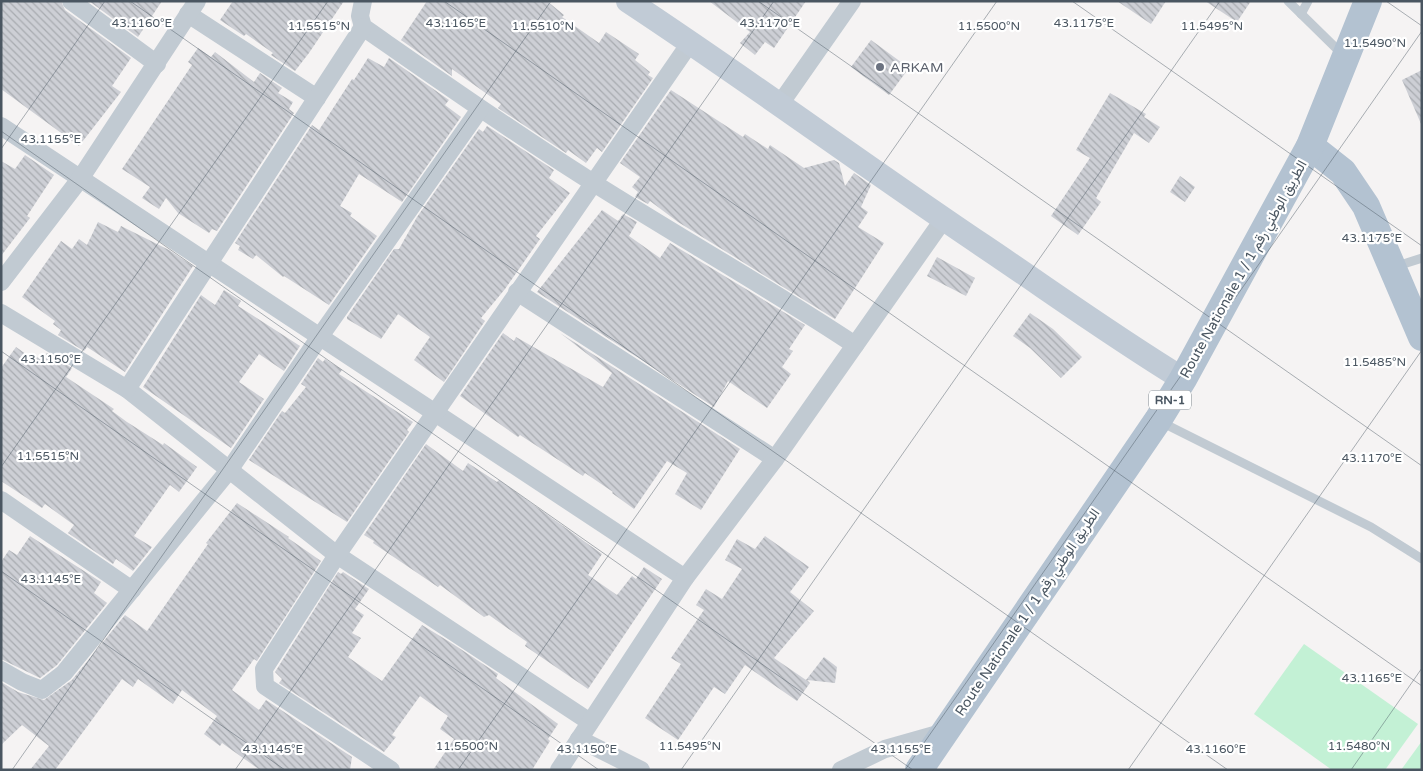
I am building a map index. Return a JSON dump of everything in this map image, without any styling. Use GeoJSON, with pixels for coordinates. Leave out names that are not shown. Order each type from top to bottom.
{"type":"FeatureCollection","features":[{"type":"Feature","properties":{"kind":"main road","name":"Route Nationale 1 / الطريق الوطني رقم 1"},"geometry":{"type":"LineString","coordinates":[[919,770],[1158,420],[1183,379],[1310,146],[1368,1]]}},
{"type":"Feature","properties":{"kind":"main road"},"geometry":{"type":"LineString","coordinates":[[1310,146],[1327,158],[1355,188],[1370,215],[1422,336]]}},
{"type":"Feature","properties":{"kind":"street"},"geometry":{"type":"LineString","coordinates":[[71,1],[157,64]]}},
{"type":"Feature","properties":{"kind":"street"},"geometry":{"type":"LineString","coordinates":[[363,1],[360,16],[363,27],[480,109],[592,182],[782,297],[855,345]]}},
{"type":"Feature","properties":{"kind":"street"},"geometry":{"type":"LineString","coordinates":[[780,104],[852,1]]}},
{"type":"Feature","properties":{"kind":"street"},"geometry":{"type":"LineString","coordinates":[[640,5],[690,43],[780,104],[943,220],[1127,345],[1183,379]]}},
{"type":"Feature","properties":{"kind":"street"},"geometry":{"type":"LineString","coordinates":[[1,282],[80,179],[157,64],[192,7],[317,98]]}},
{"type":"Feature","properties":{"kind":"street"},"geometry":{"type":"LineString","coordinates":[[127,389],[363,27]]}},
{"type":"Feature","properties":{"kind":"street"},"geometry":{"type":"LineString","coordinates":[[391,770],[265,686],[264,669],[338,555],[435,412],[592,182],[690,43]]}},
{"type":"Feature","properties":{"kind":"street"},"geometry":{"type":"LineString","coordinates":[[1,670],[22,682],[42,690],[64,672],[230,469],[321,335],[480,109]]}},
{"type":"Feature","properties":{"kind":"street"},"geometry":{"type":"LineString","coordinates":[[1,126],[321,335],[685,578]]}},
{"type":"Feature","properties":{"kind":"street"},"geometry":{"type":"LineString","coordinates":[[559,770],[685,578],[775,459],[943,220]]}},
{"type":"Feature","properties":{"kind":"street"},"geometry":{"type":"LineString","coordinates":[[517,292],[775,459]]}},
{"type":"Feature","properties":{"kind":"street"},"geometry":{"type":"LineString","coordinates":[[1,313],[127,389],[338,555],[590,722]]}},
{"type":"Feature","properties":{"kind":"street"},"geometry":{"type":"LineString","coordinates":[[1,500],[132,590]]}},
{"type":"Feature","properties":{"kind":"street"},"geometry":{"type":"LineString","coordinates":[[841,770],[885,748],[945,732]]}},
{"type":"Feature","properties":{"kind":"street"},"geometry":{"type":"LineString","coordinates":[[579,739],[641,770]]}},
{"type":"Feature","properties":{"kind":"lane"},"geometry":{"type":"LineString","coordinates":[[1288,1],[1346,57]]}},
{"type":"Feature","properties":{"kind":"lane"},"geometry":{"type":"LineString","coordinates":[[1301,14],[1308,1]]}},
{"type":"Feature","properties":{"kind":"lane"},"geometry":{"type":"LineString","coordinates":[[1392,268],[1422,258]]}},
{"type":"Feature","properties":{"kind":"lane"},"geometry":{"type":"LineString","coordinates":[[1158,420],[1371,527],[1422,559]]}},
{"type":"Feature","properties":{"kind":"green space"},"geometry":{"type":"Polygon","coordinates":[[[1304,644],[1418,724],[1385,770],[1332,770],[1254,714],[1304,644]]]}},
{"type":"Feature","properties":{"kind":"green space"},"geometry":{"type":"Polygon","coordinates":[[[1422,741],[1422,770],[1401,770],[1422,741]]]}},
{"type":"Feature","properties":{"kind":"building"},"geometry":{"type":"Polygon","coordinates":[[[1,1],[61,1],[65,10],[131,58],[112,86],[121,92],[79,146],[1,89],[1,1]]]}},
{"type":"Feature","properties":{"kind":"building"},"geometry":{"type":"Polygon","coordinates":[[[89,1],[162,1],[138,37],[89,1]]]}},
{"type":"Feature","properties":{"kind":"building"},"geometry":{"type":"Polygon","coordinates":[[[233,1],[344,1],[295,71],[271,55],[273,53],[246,34],[244,36],[220,20],[233,1]]]}},
{"type":"Feature","properties":{"kind":"building"},"geometry":{"type":"Polygon","coordinates":[[[427,1],[547,1],[564,15],[562,17],[599,43],[606,32],[639,54],[635,60],[650,72],[648,75],[653,78],[602,152],[597,148],[586,163],[568,150],[566,153],[498,108],[501,104],[452,69],[452,76],[401,40],[427,1]]]}},
{"type":"Feature","properties":{"kind":"building"},"geometry":{"type":"Polygon","coordinates":[[[709,1],[806,1],[774,48],[765,42],[755,55],[740,43],[750,32],[709,1]]]}},
{"type":"Feature","properties":{"kind":"building"},"geometry":{"type":"Polygon","coordinates":[[[1117,1],[1166,1],[1151,24],[1117,1]]]}},
{"type":"Feature","properties":{"kind":"building"},"geometry":{"type":"Polygon","coordinates":[[[1205,1],[1251,1],[1237,22],[1205,1]]]}},
{"type":"Feature","properties":{"kind":"building","name":"ARKAM"},"geometry":{"type":"Polygon","coordinates":[[[871,40],[909,68],[889,95],[851,67],[871,40]]]}},
{"type":"Feature","properties":{"kind":"building"},"geometry":{"type":"Polygon","coordinates":[[[198,48],[211,57],[215,52],[254,82],[260,73],[282,88],[278,93],[293,102],[289,109],[294,113],[217,231],[212,229],[209,233],[178,213],[166,198],[159,209],[142,198],[150,187],[122,169],[192,65],[188,62],[198,48]]]}},
{"type":"Feature","properties":{"kind":"building"},"geometry":{"type":"Polygon","coordinates":[[[368,58],[384,67],[389,58],[449,100],[445,105],[461,117],[402,202],[359,174],[340,206],[352,213],[350,216],[377,236],[329,305],[283,277],[256,255],[253,259],[238,250],[240,246],[235,243],[312,125],[319,130],[368,58]]]}},
{"type":"Feature","properties":{"kind":"building"},"geometry":{"type":"Polygon","coordinates":[[[1422,70],[1422,126],[1402,80],[1422,70]]]}},
{"type":"Feature","properties":{"kind":"building"},"geometry":{"type":"Polygon","coordinates":[[[671,90],[743,137],[745,134],[768,149],[770,145],[804,168],[834,160],[839,163],[845,186],[854,173],[871,185],[861,207],[868,212],[858,227],[884,243],[835,319],[678,222],[650,201],[648,204],[635,197],[638,192],[632,187],[640,177],[620,163],[671,90]]]}},
{"type":"Feature","properties":{"kind":"building"},"geometry":{"type":"Polygon","coordinates":[[[1110,93],[1146,114],[1144,117],[1160,127],[1149,143],[1134,133],[1096,198],[1101,202],[1078,235],[1051,216],[1090,158],[1076,150],[1110,93]]]}},
{"type":"Feature","properties":{"kind":"building"},"geometry":{"type":"Polygon","coordinates":[[[487,126],[554,170],[549,178],[570,193],[536,236],[540,239],[505,289],[481,318],[485,321],[444,382],[414,360],[430,337],[398,314],[381,339],[347,319],[347,317],[394,249],[399,249],[417,217],[479,129],[483,132],[487,126]]]}},
{"type":"Feature","properties":{"kind":"building"},"geometry":{"type":"Polygon","coordinates":[[[25,155],[54,175],[27,216],[30,218],[1,256],[1,161],[15,169],[25,155]]]}},
{"type":"Feature","properties":{"kind":"building"},"geometry":{"type":"Polygon","coordinates":[[[1180,176],[1195,187],[1185,202],[1170,192],[1180,176]]]}},
{"type":"Feature","properties":{"kind":"building"},"geometry":{"type":"Polygon","coordinates":[[[602,210],[618,221],[623,214],[637,222],[629,236],[660,258],[670,243],[805,325],[789,349],[793,351],[782,367],[791,374],[767,408],[728,381],[714,407],[537,292],[602,210]]]}},
{"type":"Feature","properties":{"kind":"building"},"geometry":{"type":"Polygon","coordinates":[[[98,222],[118,232],[121,226],[169,250],[193,266],[125,372],[87,347],[84,351],[58,335],[61,330],[53,324],[55,321],[22,297],[61,241],[72,249],[79,239],[87,245],[98,222]]]}},
{"type":"Feature","properties":{"kind":"building"},"geometry":{"type":"Polygon","coordinates":[[[937,257],[975,278],[966,296],[927,276],[937,257]]]}},
{"type":"Feature","properties":{"kind":"building"},"geometry":{"type":"Polygon","coordinates":[[[224,290],[241,301],[238,306],[300,346],[284,371],[259,354],[239,382],[264,399],[231,448],[143,387],[201,295],[215,305],[224,290]]]}},
{"type":"Feature","properties":{"kind":"building"},"geometry":{"type":"Polygon","coordinates":[[[1030,313],[1053,329],[1082,357],[1061,378],[1030,348],[1013,336],[1030,313]]]}},
{"type":"Feature","properties":{"kind":"building"},"geometry":{"type":"Polygon","coordinates":[[[503,333],[514,341],[516,337],[603,387],[612,373],[560,333],[740,449],[701,510],[675,494],[687,473],[667,461],[634,509],[585,473],[583,476],[520,435],[518,437],[460,396],[503,333]]]}},
{"type":"Feature","properties":{"kind":"building"},"geometry":{"type":"Polygon","coordinates":[[[16,347],[30,357],[32,354],[42,360],[47,353],[72,368],[66,377],[114,409],[112,411],[127,422],[163,445],[164,443],[197,467],[179,492],[170,485],[134,536],[152,547],[133,571],[116,559],[113,564],[68,533],[74,525],[45,504],[42,508],[1,481],[1,368],[16,347]]]}},
{"type":"Feature","properties":{"kind":"building"},"geometry":{"type":"Polygon","coordinates":[[[318,358],[323,362],[325,359],[342,370],[339,374],[413,422],[407,430],[409,432],[347,522],[249,460],[282,411],[285,413],[306,387],[301,384],[318,358]]]}},
{"type":"Feature","properties":{"kind":"building"},"geometry":{"type":"Polygon","coordinates":[[[426,444],[463,471],[468,463],[497,482],[499,480],[602,554],[588,575],[617,595],[632,576],[636,579],[644,567],[662,579],[588,689],[525,646],[527,642],[489,615],[484,617],[440,585],[438,587],[364,535],[426,444]]]}},
{"type":"Feature","properties":{"kind":"building"},"geometry":{"type":"Polygon","coordinates":[[[237,503],[289,537],[321,561],[257,661],[254,659],[232,690],[259,710],[266,700],[352,757],[350,770],[260,770],[222,743],[220,746],[204,734],[217,716],[182,690],[173,704],[138,679],[133,687],[122,679],[55,770],[30,770],[49,746],[22,725],[1,745],[1,682],[18,692],[44,700],[72,680],[125,615],[147,631],[208,544],[206,543],[237,503]]]}},
{"type":"Feature","properties":{"kind":"building"},"geometry":{"type":"Polygon","coordinates":[[[30,536],[101,582],[94,593],[107,603],[57,665],[40,678],[1,659],[1,562],[9,550],[17,555],[30,536]]]}},
{"type":"Feature","properties":{"kind":"building"},"geometry":{"type":"Polygon","coordinates":[[[765,536],[809,567],[790,592],[814,611],[774,658],[806,680],[824,657],[837,667],[835,683],[807,680],[810,683],[797,701],[745,665],[725,694],[714,687],[678,740],[645,718],[681,664],[671,658],[704,610],[696,605],[706,589],[722,599],[742,569],[725,560],[737,539],[755,549],[765,536]]]}},
{"type":"Feature","properties":{"kind":"building"},"geometry":{"type":"Polygon","coordinates":[[[338,572],[341,574],[343,572],[369,589],[355,609],[364,615],[352,633],[361,638],[348,657],[382,681],[422,625],[453,644],[498,674],[496,678],[558,724],[532,770],[433,770],[454,739],[440,729],[448,716],[420,696],[392,735],[396,737],[384,752],[279,683],[282,679],[275,672],[338,572]]]}},
{"type":"Feature","properties":{"kind":"place","name":"ARKAM"},"geometry":{"type":"Point","coordinates":[880,67]}}]}
